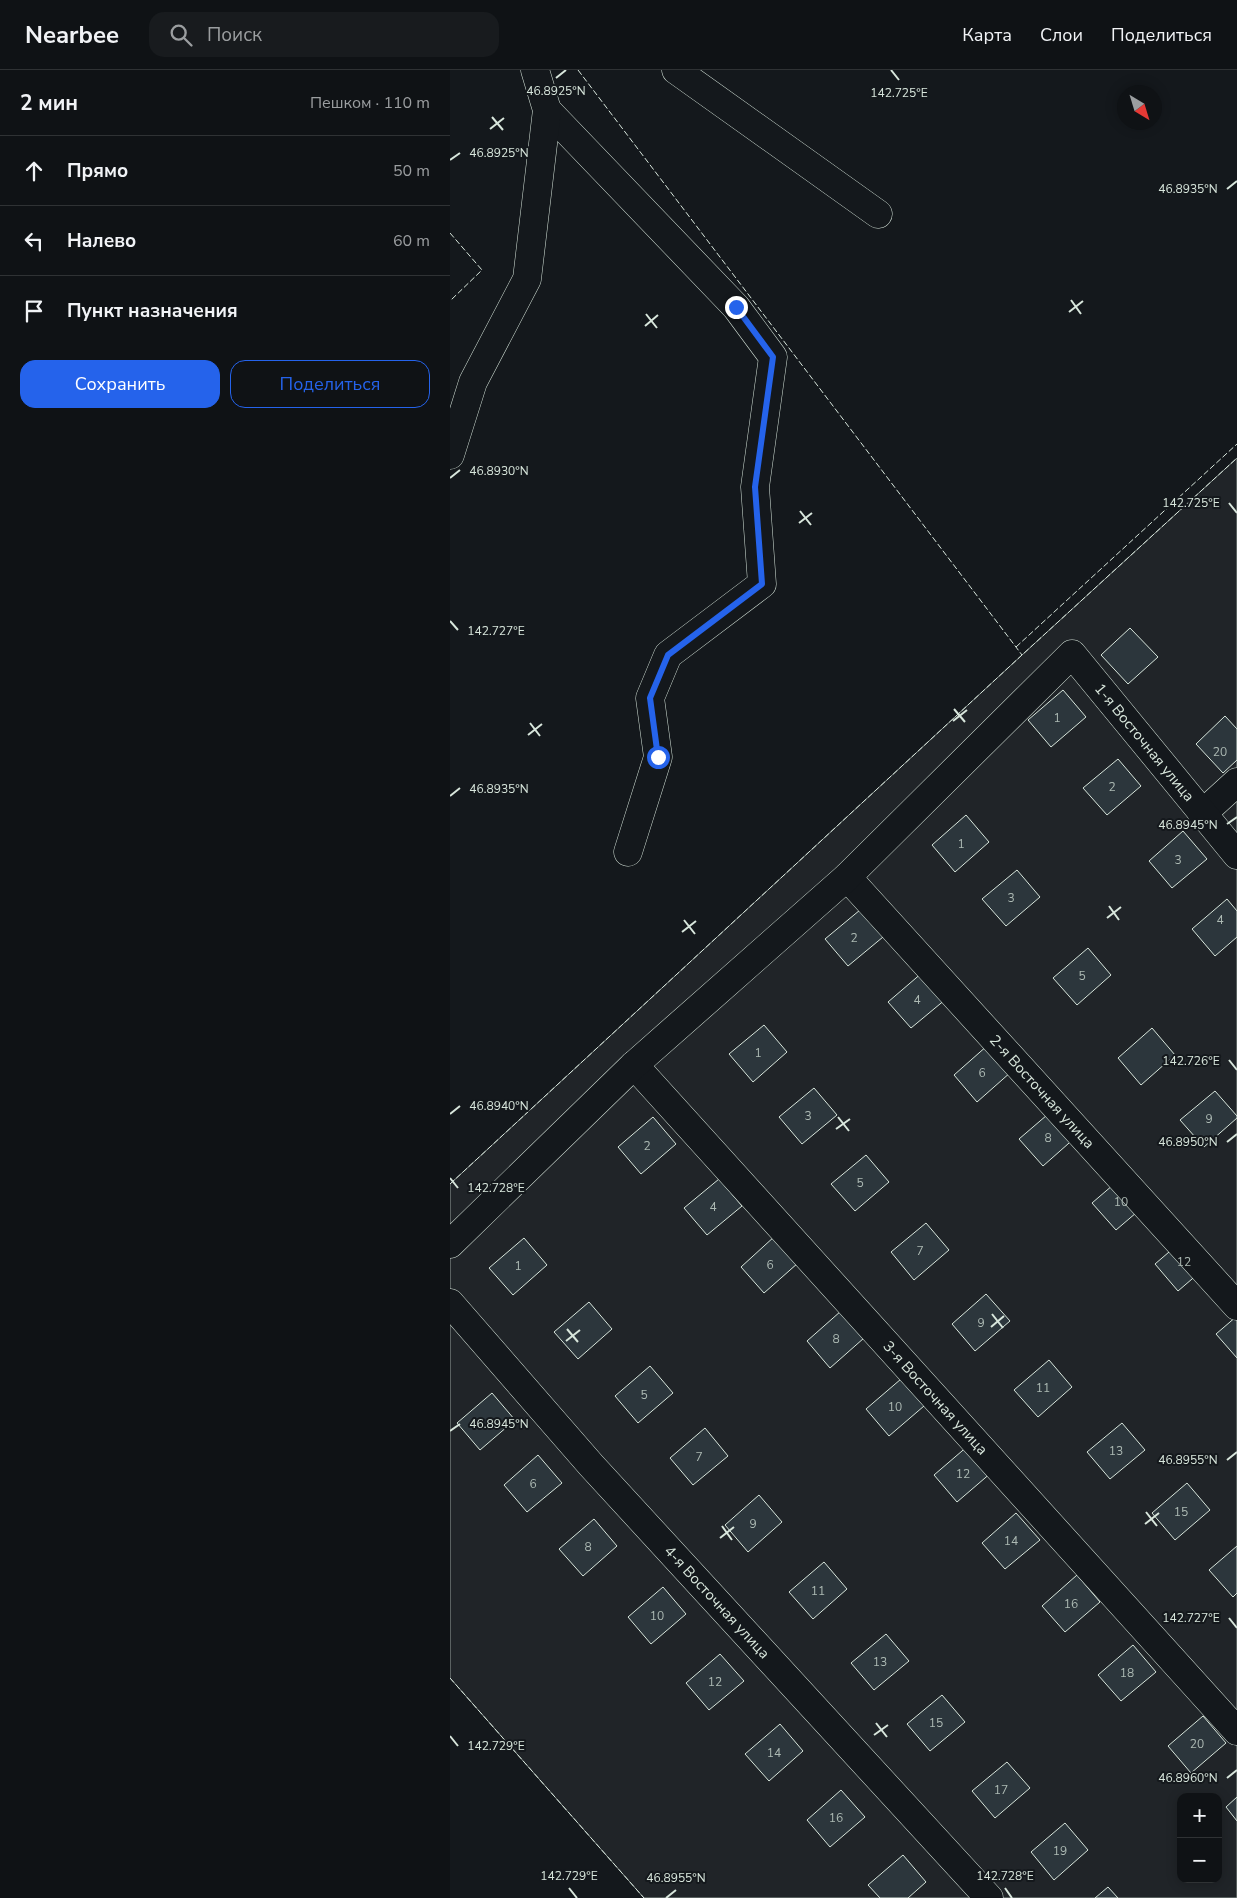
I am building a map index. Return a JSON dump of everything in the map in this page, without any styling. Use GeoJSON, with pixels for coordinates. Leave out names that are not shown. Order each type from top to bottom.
{"type":"FeatureCollection","features":[{"type":"Feature","properties":{"kind":"street"},"geometry":{"type":"LineString","coordinates":[[450,454],[473,382],[527,278],[547,110],[536,70]]}},
{"type":"Feature","properties":{"kind":"street"},"geometry":{"type":"LineString","coordinates":[[676,70],[878,214]]}},
{"type":"Feature","properties":{"kind":"street"},"geometry":{"type":"LineString","coordinates":[[547,110],[736,307],[773,357],[755,487],[762,584],[668,655],[650,698],[658,757],[628,852]]}},
{"type":"Feature","properties":{"kind":"street","name":"1-я Восточная улица"},"geometry":{"type":"LineString","coordinates":[[847,877],[1072,654],[1202,814],[1237,854]]}},
{"type":"Feature","properties":{"kind":"street"},"geometry":{"type":"LineString","coordinates":[[1202,814],[1237,782]]}},
{"type":"Feature","properties":{"kind":"street"},"geometry":{"type":"LineString","coordinates":[[450,1244],[634,1065],[847,877]]}},
{"type":"Feature","properties":{"kind":"street","name":"2-я Восточная улица"},"geometry":{"type":"LineString","coordinates":[[847,877],[1237,1306]]}},
{"type":"Feature","properties":{"kind":"street","name":"3-я Восточная улица"},"geometry":{"type":"LineString","coordinates":[[634,1065],[1237,1731]]}},
{"type":"Feature","properties":{"kind":"street","name":"4-я Восточная улица"},"geometry":{"type":"LineString","coordinates":[[450,1303],[591,1465],[989,1898]]}},
{"type":"Feature","properties":{"kind":"shaded area"},"geometry":{"type":"Polygon","coordinates":[[[1237,458],[1237,1898],[644,1898],[450,1678],[450,1184],[1237,458]]]}},
{"type":"Feature","properties":{"kind":"building"},"geometry":{"type":"Polygon","coordinates":[[[1130,628],[1158,657],[1128,684],[1101,655],[1130,628]]]}},
{"type":"Feature","properties":{"kind":"building"},"geometry":{"type":"Polygon","coordinates":[[[1063,690],[1086,717],[1051,747],[1028,720],[1063,690]]]}},
{"type":"Feature","properties":{"kind":"building"},"geometry":{"type":"Polygon","coordinates":[[[1225,716],[1237,729],[1237,760],[1223,773],[1196,744],[1225,716]]]}},
{"type":"Feature","properties":{"kind":"building"},"geometry":{"type":"Polygon","coordinates":[[[1118,759],[1141,786],[1107,815],[1083,788],[1118,759]]]}},
{"type":"Feature","properties":{"kind":"building"},"geometry":{"type":"Polygon","coordinates":[[[966,815],[989,842],[955,872],[932,845],[966,815]]]}},
{"type":"Feature","properties":{"kind":"building"},"geometry":{"type":"Polygon","coordinates":[[[1183,831],[1207,859],[1172,888],[1149,861],[1183,831]]]}},
{"type":"Feature","properties":{"kind":"building"},"geometry":{"type":"Polygon","coordinates":[[[1017,870],[1040,897],[1006,926],[982,899],[1017,870]]]}},
{"type":"Feature","properties":{"kind":"building"},"geometry":{"type":"Polygon","coordinates":[[[1227,899],[1237,911],[1237,937],[1215,956],[1192,929],[1227,899]]]}},
{"type":"Feature","properties":{"kind":"building"},"geometry":{"type":"Polygon","coordinates":[[[860,910],[883,937],[848,966],[825,939],[860,910]]]}},
{"type":"Feature","properties":{"kind":"building"},"geometry":{"type":"Polygon","coordinates":[[[1088,948],[1111,975],[1077,1005],[1053,978],[1088,948]]]}},
{"type":"Feature","properties":{"kind":"building"},"geometry":{"type":"Polygon","coordinates":[[[923,972],[946,999],[911,1028],[888,1002],[923,972]]]}},
{"type":"Feature","properties":{"kind":"building"},"geometry":{"type":"Polygon","coordinates":[[[764,1025],[787,1052],[753,1082],[729,1054],[764,1025]]]}},
{"type":"Feature","properties":{"kind":"building"},"geometry":{"type":"Polygon","coordinates":[[[1152,1028],[1175,1055],[1141,1085],[1118,1058],[1152,1028]]]}},
{"type":"Feature","properties":{"kind":"building"},"geometry":{"type":"Polygon","coordinates":[[[988,1045],[1011,1072],[977,1102],[954,1075],[988,1045]]]}},
{"type":"Feature","properties":{"kind":"building"},"geometry":{"type":"Polygon","coordinates":[[[814,1088],[837,1115],[802,1144],[779,1117],[814,1088]]]}},
{"type":"Feature","properties":{"kind":"building"},"geometry":{"type":"Polygon","coordinates":[[[1215,1091],[1237,1118],[1204,1147],[1180,1120],[1215,1091]]]}},
{"type":"Feature","properties":{"kind":"building"},"geometry":{"type":"Polygon","coordinates":[[[1054,1109],[1077,1136],[1043,1166],[1019,1139],[1054,1109]]]}},
{"type":"Feature","properties":{"kind":"building"},"geometry":{"type":"Polygon","coordinates":[[[653,1117],[676,1144],[641,1174],[618,1147],[653,1117]]]}},
{"type":"Feature","properties":{"kind":"building"},"geometry":{"type":"Polygon","coordinates":[[[866,1155],[889,1182],[855,1211],[831,1184],[866,1155]]]}},
{"type":"Feature","properties":{"kind":"building"},"geometry":{"type":"Polygon","coordinates":[[[1127,1173],[1150,1201],[1116,1230],[1092,1203],[1127,1173]]]}},
{"type":"Feature","properties":{"kind":"building"},"geometry":{"type":"Polygon","coordinates":[[[719,1179],[742,1206],[707,1235],[684,1208],[719,1179]]]}},
{"type":"Feature","properties":{"kind":"building"},"geometry":{"type":"Polygon","coordinates":[[[926,1223],[949,1250],[914,1280],[891,1252],[926,1223]]]}},
{"type":"Feature","properties":{"kind":"building"},"geometry":{"type":"Polygon","coordinates":[[[1190,1234],[1213,1261],[1178,1291],[1155,1264],[1190,1234]]]}},
{"type":"Feature","properties":{"kind":"building"},"geometry":{"type":"Polygon","coordinates":[[[775,1236],[798,1263],[764,1293],[741,1267],[775,1236]]]}},
{"type":"Feature","properties":{"kind":"building"},"geometry":{"type":"Polygon","coordinates":[[[524,1238],[547,1265],[513,1295],[489,1268],[524,1238]]]}},
{"type":"Feature","properties":{"kind":"building"},"geometry":{"type":"Polygon","coordinates":[[[986,1294],[1010,1321],[975,1351],[952,1324],[986,1294]]]}},
{"type":"Feature","properties":{"kind":"building"},"geometry":{"type":"Polygon","coordinates":[[[589,1302],[612,1329],[578,1359],[554,1332],[589,1302]]]}},
{"type":"Feature","properties":{"kind":"building"},"geometry":{"type":"Polygon","coordinates":[[[841,1311],[864,1338],[830,1368],[807,1341],[841,1311]]]}},
{"type":"Feature","properties":{"kind":"building"},"geometry":{"type":"Polygon","coordinates":[[[1237,1316],[1237,1358],[1216,1334],[1237,1316]]]}},
{"type":"Feature","properties":{"kind":"building"},"geometry":{"type":"Polygon","coordinates":[[[1049,1360],[1072,1387],[1038,1417],[1014,1390],[1049,1360]]]}},
{"type":"Feature","properties":{"kind":"building"},"geometry":{"type":"Polygon","coordinates":[[[650,1366],[673,1393],[638,1423],[615,1396],[650,1366]]]}},
{"type":"Feature","properties":{"kind":"building"},"geometry":{"type":"Polygon","coordinates":[[[901,1379],[924,1406],[889,1436],[866,1409],[901,1379]]]}},
{"type":"Feature","properties":{"kind":"building"},"geometry":{"type":"Polygon","coordinates":[[[492,1393],[515,1420],[480,1450],[457,1423],[492,1393]]]}},
{"type":"Feature","properties":{"kind":"building"},"geometry":{"type":"Polygon","coordinates":[[[1122,1423],[1145,1450],[1110,1479],[1087,1452],[1122,1423]]]}},
{"type":"Feature","properties":{"kind":"building"},"geometry":{"type":"Polygon","coordinates":[[[705,1428],[728,1456],[693,1485],[670,1458],[705,1428]]]}},
{"type":"Feature","properties":{"kind":"building"},"geometry":{"type":"Polygon","coordinates":[[[969,1445],[992,1472],[957,1502],[934,1475],[969,1445]]]}},
{"type":"Feature","properties":{"kind":"building"},"geometry":{"type":"Polygon","coordinates":[[[538,1455],[562,1483],[527,1512],[504,1485],[538,1455]]]}},
{"type":"Feature","properties":{"kind":"building"},"geometry":{"type":"Polygon","coordinates":[[[1187,1483],[1210,1510],[1175,1540],[1152,1513],[1187,1483]]]}},
{"type":"Feature","properties":{"kind":"building"},"geometry":{"type":"Polygon","coordinates":[[[759,1495],[782,1522],[748,1552],[725,1525],[759,1495]]]}},
{"type":"Feature","properties":{"kind":"building"},"geometry":{"type":"Polygon","coordinates":[[[1016,1513],[1040,1540],[1005,1569],[982,1543],[1016,1513]]]}},
{"type":"Feature","properties":{"kind":"building"},"geometry":{"type":"Polygon","coordinates":[[[594,1519],[617,1546],[583,1576],[559,1549],[594,1519]]]}},
{"type":"Feature","properties":{"kind":"building"},"geometry":{"type":"Polygon","coordinates":[[[1237,1546],[1237,1593],[1233,1597],[1209,1570],[1237,1546]]]}},
{"type":"Feature","properties":{"kind":"building"},"geometry":{"type":"Polygon","coordinates":[[[824,1562],[847,1589],[813,1619],[789,1592],[824,1562]]]}},
{"type":"Feature","properties":{"kind":"building"},"geometry":{"type":"Polygon","coordinates":[[[1077,1575],[1100,1602],[1065,1632],[1042,1606],[1077,1575]]]}},
{"type":"Feature","properties":{"kind":"building"},"geometry":{"type":"Polygon","coordinates":[[[663,1587],[686,1614],[651,1644],[628,1617],[663,1587]]]}},
{"type":"Feature","properties":{"kind":"building"},"geometry":{"type":"Polygon","coordinates":[[[886,1634],[909,1661],[874,1690],[851,1663],[886,1634]]]}},
{"type":"Feature","properties":{"kind":"building"},"geometry":{"type":"Polygon","coordinates":[[[1133,1645],[1156,1672],[1121,1701],[1098,1675],[1133,1645]]]}},
{"type":"Feature","properties":{"kind":"building"},"geometry":{"type":"Polygon","coordinates":[[[720,1654],[744,1681],[709,1710],[686,1683],[720,1654]]]}},
{"type":"Feature","properties":{"kind":"building"},"geometry":{"type":"Polygon","coordinates":[[[942,1695],[965,1722],[930,1751],[907,1724],[942,1695]]]}},
{"type":"Feature","properties":{"kind":"building"},"geometry":{"type":"Polygon","coordinates":[[[1203,1716],[1226,1743],[1191,1773],[1168,1746],[1203,1716]]]}},
{"type":"Feature","properties":{"kind":"building"},"geometry":{"type":"Polygon","coordinates":[[[780,1724],[803,1751],[769,1781],[745,1754],[780,1724]]]}},
{"type":"Feature","properties":{"kind":"building"},"geometry":{"type":"Polygon","coordinates":[[[1007,1762],[1030,1788],[995,1818],[972,1791],[1007,1762]]]}},
{"type":"Feature","properties":{"kind":"building"},"geometry":{"type":"Polygon","coordinates":[[[841,1790],[865,1817],[830,1847],[807,1820],[841,1790]]]}},
{"type":"Feature","properties":{"kind":"building"},"geometry":{"type":"Polygon","coordinates":[[[1237,1797],[1237,1821],[1226,1807],[1237,1797]]]}},
{"type":"Feature","properties":{"kind":"building"},"geometry":{"type":"Polygon","coordinates":[[[1065,1823],[1088,1850],[1054,1880],[1031,1852],[1065,1823]]]}},
{"type":"Feature","properties":{"kind":"building"},"geometry":{"type":"Polygon","coordinates":[[[903,1855],[926,1882],[908,1898],[880,1898],[868,1885],[903,1855]]]}},
{"type":"Feature","properties":{"kind":"building"},"geometry":{"type":"Polygon","coordinates":[[[1108,1887],[1118,1898],[1095,1898],[1108,1887]]]}},
{"type":"Feature","properties":{"kind":"fence"},"geometry":{"type":"LineString","coordinates":[[578,70],[1022,655]]}},
{"type":"Feature","properties":{"kind":"fence"},"geometry":{"type":"LineString","coordinates":[[450,233],[482,270],[450,301]]}},
{"type":"Feature","properties":{"kind":"fence"},"geometry":{"type":"LineString","coordinates":[[1016,647],[1237,444]]}},
{"type":"Feature","properties":{"kind":"fence"},"geometry":{"type":"LineString","coordinates":[[450,1184],[1237,458]]}},
{"type":"Feature","properties":{"kind":"fence"},"geometry":{"type":"LineString","coordinates":[[450,1678],[644,1898]]}},
{"type":"Feature","properties":{"kind":"route"},"geometry":{"type":"LineString","coordinates":[[658,757],[650,698],[668,655],[762,584],[755,487],[773,357],[736,307]]}}]}
